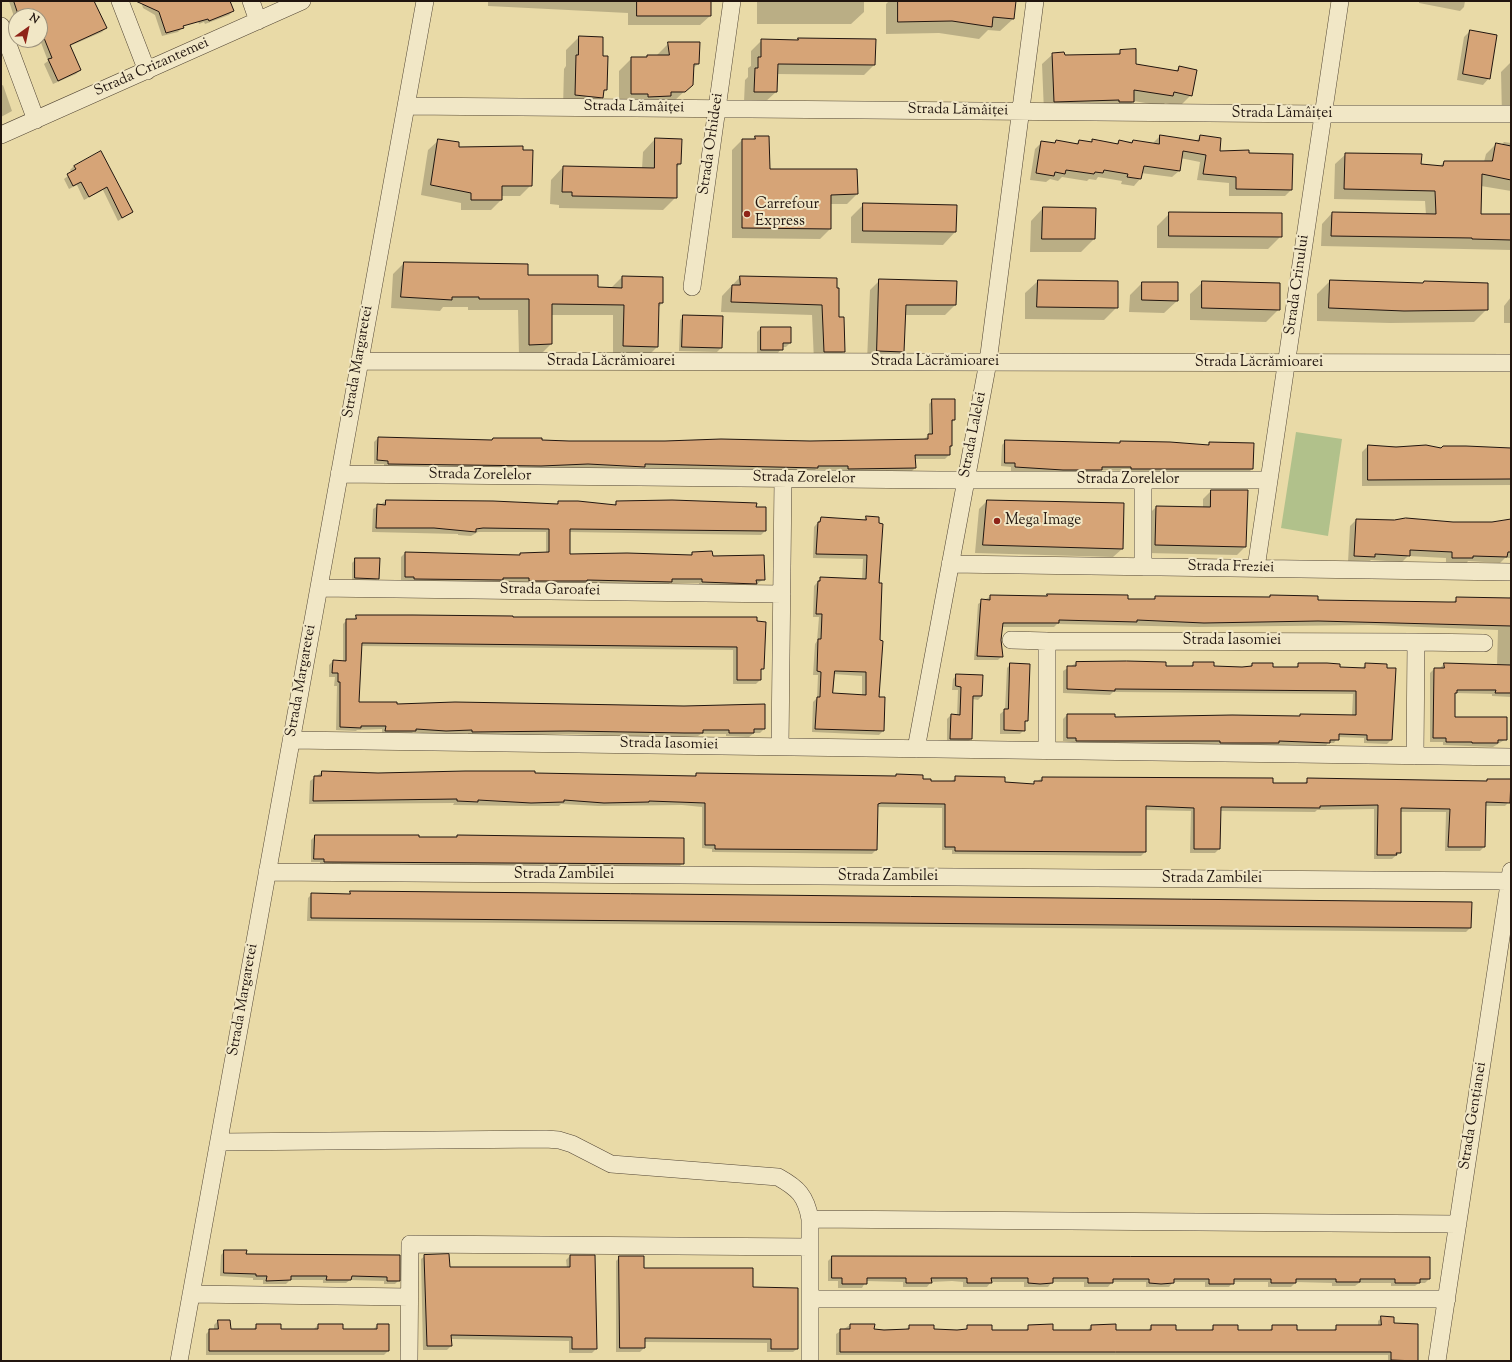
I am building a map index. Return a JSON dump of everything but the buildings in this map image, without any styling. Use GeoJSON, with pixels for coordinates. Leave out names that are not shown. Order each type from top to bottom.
{"type":"FeatureCollection","features":[{"type":"Feature","properties":{"kind":"street"},"geometry":{"type":"LineString","coordinates":[[120,1],[147,71]]}},
{"type":"Feature","properties":{"kind":"street"},"geometry":{"type":"LineString","coordinates":[[251,1],[258,21]]}},
{"type":"Feature","properties":{"kind":"street","name":"Strada Crizantemei"},"geometry":{"type":"LineString","coordinates":[[1,135],[302,1]]}},
{"type":"Feature","properties":{"kind":"street","name":"Strada Margaretei"},"geometry":{"type":"LineString","coordinates":[[179,1361],[424,1]]}},
{"type":"Feature","properties":{"kind":"street","name":"Strada Orhideei"},"geometry":{"type":"LineString","coordinates":[[692,287],[732,1]]}},
{"type":"Feature","properties":{"kind":"street","name":"Strada Lalelei"},"geometry":{"type":"LineString","coordinates":[[916,749],[988,362],[1035,1]]}},
{"type":"Feature","properties":{"kind":"street","name":"Strada Crinului"},"geometry":{"type":"LineString","coordinates":[[1256,568],[1340,1]]}},
{"type":"Feature","properties":{"kind":"street"},"geometry":{"type":"LineString","coordinates":[[1,26],[36,120]]}},
{"type":"Feature","properties":{"kind":"street","name":"Strada Lămâiței"},"geometry":{"type":"LineString","coordinates":[[406,106],[1323,114],[1511,114]]}},
{"type":"Feature","properties":{"kind":"street","name":"Strada Lăcrămioarei"},"geometry":{"type":"LineString","coordinates":[[360,361],[1511,363]]}},
{"type":"Feature","properties":{"kind":"street","name":"Strada Zorelelor"},"geometry":{"type":"LineString","coordinates":[[339,474],[783,479],[1269,480]]}},
{"type":"Feature","properties":{"kind":"street"},"geometry":{"type":"LineString","coordinates":[[780,747],[783,479]]}},
{"type":"Feature","properties":{"kind":"street"},"geometry":{"type":"LineString","coordinates":[[1143,480],[1143,567]]}},
{"type":"Feature","properties":{"kind":"street","name":"Strada Freziei"},"geometry":{"type":"LineString","coordinates":[[950,564],[1511,572]]}},
{"type":"Feature","properties":{"kind":"street","name":"Strada Garoafei"},"geometry":{"type":"LineString","coordinates":[[318,588],[782,594]]}},
{"type":"Feature","properties":{"kind":"street","name":"Strada Iasomiei"},"geometry":{"type":"LineString","coordinates":[[1011,640],[1484,643]]}},
{"type":"Feature","properties":{"kind":"street"},"geometry":{"type":"LineString","coordinates":[[1047,641],[1047,751]]}},
{"type":"Feature","properties":{"kind":"street"},"geometry":{"type":"LineString","coordinates":[[1416,642],[1416,756]]}},
{"type":"Feature","properties":{"kind":"street","name":"Strada Iasomiei"},"geometry":{"type":"LineString","coordinates":[[291,740],[1511,757]]}},
{"type":"Feature","properties":{"kind":"street","name":"Strada Zambilei"},"geometry":{"type":"LineString","coordinates":[[267,872],[1510,876]]}},
{"type":"Feature","properties":{"kind":"street","name":"Strada Gențianei"},"geometry":{"type":"LineString","coordinates":[[1438,1361],[1510,876]]}},
{"type":"Feature","properties":{"kind":"street"},"geometry":{"type":"LineString","coordinates":[[219,1142],[559,1140],[572,1144],[611,1164],[778,1177],[800,1192],[808,1206],[810,1219],[810,1361]]}},
{"type":"Feature","properties":{"kind":"street"},"geometry":{"type":"LineString","coordinates":[[810,1219],[1458,1224]]}},
{"type":"Feature","properties":{"kind":"street"},"geometry":{"type":"LineString","coordinates":[[409,1361],[410,1244],[810,1247]]}},
{"type":"Feature","properties":{"kind":"street"},"geometry":{"type":"LineString","coordinates":[[191,1294],[409,1297]]}},
{"type":"Feature","properties":{"kind":"street"},"geometry":{"type":"LineString","coordinates":[[810,1299],[1447,1299]]}},
{"type":"Feature","properties":{"kind":"green space"},"geometry":{"type":"Polygon","coordinates":[[[1296,432],[1342,439],[1328,536],[1281,528],[1296,432]]]}},
{"type":"Feature","properties":{"kind":"place","name":"Carrefour Express"},"geometry":{"type":"Point","coordinates":[747,214]}},
{"type":"Feature","properties":{"kind":"place","name":"Mega Image"},"geometry":{"type":"Point","coordinates":[997,521]}}]}
